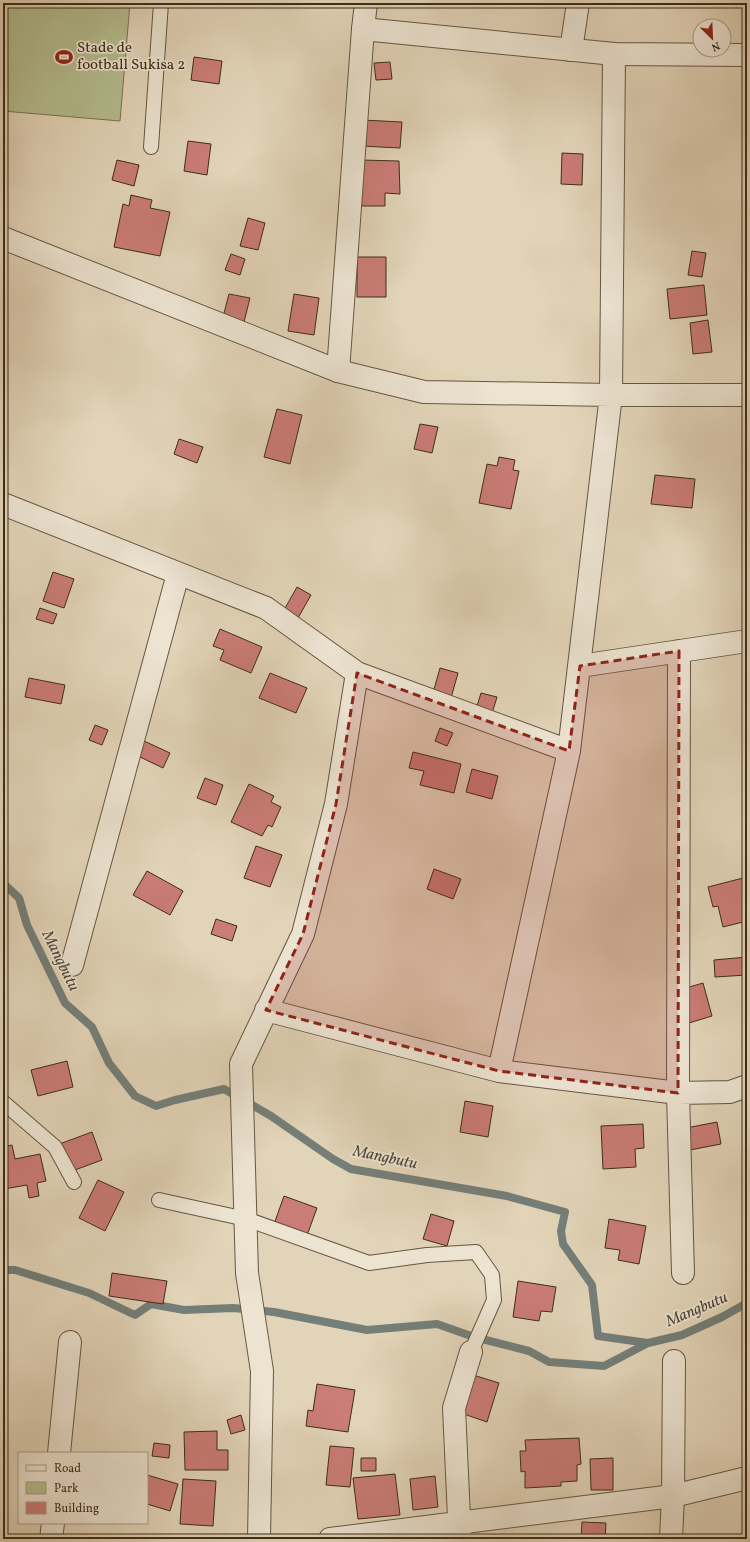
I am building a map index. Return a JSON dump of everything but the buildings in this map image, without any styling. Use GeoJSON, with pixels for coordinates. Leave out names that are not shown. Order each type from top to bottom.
{"type":"FeatureCollection","features":[{"type":"Feature","properties":{"kind":"street"},"geometry":{"type":"LineString","coordinates":[[338,371],[366,3]]}},
{"type":"Feature","properties":{"kind":"street"},"geometry":{"type":"LineString","coordinates":[[571,50],[578,3]]}},
{"type":"Feature","properties":{"kind":"street"},"geometry":{"type":"LineString","coordinates":[[363,29],[614,54],[747,55]]}},
{"type":"Feature","properties":{"kind":"street"},"geometry":{"type":"LineString","coordinates":[[499,1071],[569,751],[611,395],[614,54]]}},
{"type":"Feature","properties":{"kind":"street"},"geometry":{"type":"LineString","coordinates":[[3,238],[338,371],[424,392],[747,396]]}},
{"type":"Feature","properties":{"kind":"street"},"geometry":{"type":"LineString","coordinates":[[3,504],[266,608],[357,673],[569,751]]}},
{"type":"Feature","properties":{"kind":"street"},"geometry":{"type":"LineString","coordinates":[[72,965],[178,574]]}},
{"type":"Feature","properties":{"kind":"street"},"geometry":{"type":"LineString","coordinates":[[580,666],[747,641]]}},
{"type":"Feature","properties":{"kind":"street"},"geometry":{"type":"LineString","coordinates":[[679,651],[678,1093],[683,1273]]}},
{"type":"Feature","properties":{"kind":"street"},"geometry":{"type":"LineString","coordinates":[[258,1539],[262,1371],[247,1273],[240,1064],[303,934],[336,804],[357,673]]}},
{"type":"Feature","properties":{"kind":"street"},"geometry":{"type":"LineString","coordinates":[[266,1010],[499,1071],[678,1093],[730,1092],[747,1086]]}},
{"type":"Feature","properties":{"kind":"street"},"geometry":{"type":"LineString","coordinates":[[60,1452],[70,1342]]}},
{"type":"Feature","properties":{"kind":"street"},"geometry":{"type":"LineString","coordinates":[[460,1531],[454,1408],[471,1352]]}},
{"type":"Feature","properties":{"kind":"street"},"geometry":{"type":"LineString","coordinates":[[671,1539],[673,1496],[674,1360]]}},
{"type":"Feature","properties":{"kind":"street"},"geometry":{"type":"LineString","coordinates":[[330,1539],[460,1531],[673,1496],[747,1478]]}},
{"type":"Feature","properties":{"kind":"street"},"geometry":{"type":"LineString","coordinates":[[52,1539],[53,1524]]}},
{"type":"Feature","properties":{"kind":"lane"},"geometry":{"type":"LineString","coordinates":[[151,147],[160,3]]}},
{"type":"Feature","properties":{"kind":"lane"},"geometry":{"type":"LineString","coordinates":[[3,1102],[55,1146],[74,1182]]}},
{"type":"Feature","properties":{"kind":"lane"},"geometry":{"type":"LineString","coordinates":[[159,1200],[246,1219],[369,1263],[427,1255],[476,1252],[492,1276],[494,1300],[471,1352]]}},
{"type":"Feature","properties":{"kind":"highlighted area"},"geometry":{"type":"Polygon","coordinates":[[[679,651],[678,1093],[499,1071],[266,1010],[303,934],[336,804],[357,673],[569,751],[580,666],[679,651]]]}},
{"type":"Feature","properties":{"kind":"green space","name":"Stade de football Sukisa 2"},"geometry":{"type":"Polygon","coordinates":[[[3,3],[130,3],[120,121],[3,111],[3,3]]]}},
{"type":"Feature","properties":{"kind":"waterway","name":"Mangbutu"},"geometry":{"type":"LineString","coordinates":[[3,883],[19,898],[27,925],[65,1003],[92,1027],[109,1063],[135,1096],[156,1106],[175,1100],[224,1089],[271,1116],[333,1159],[351,1169],[507,1196],[565,1212],[561,1231],[563,1244],[592,1285],[598,1336],[648,1343],[682,1335],[722,1317],[747,1303]]}},
{"type":"Feature","properties":{"kind":"waterway"},"geometry":{"type":"LineString","coordinates":[[3,1270],[15,1270],[89,1293],[135,1315],[151,1304],[184,1310],[233,1308],[274,1312],[367,1330],[437,1324],[474,1337],[529,1351],[549,1362],[604,1366],[648,1343]]}},
{"type":"Feature","properties":{"kind":"place","name":"Stade de football Sukisa 2"},"geometry":{"type":"Point","coordinates":[64,57]}}]}
